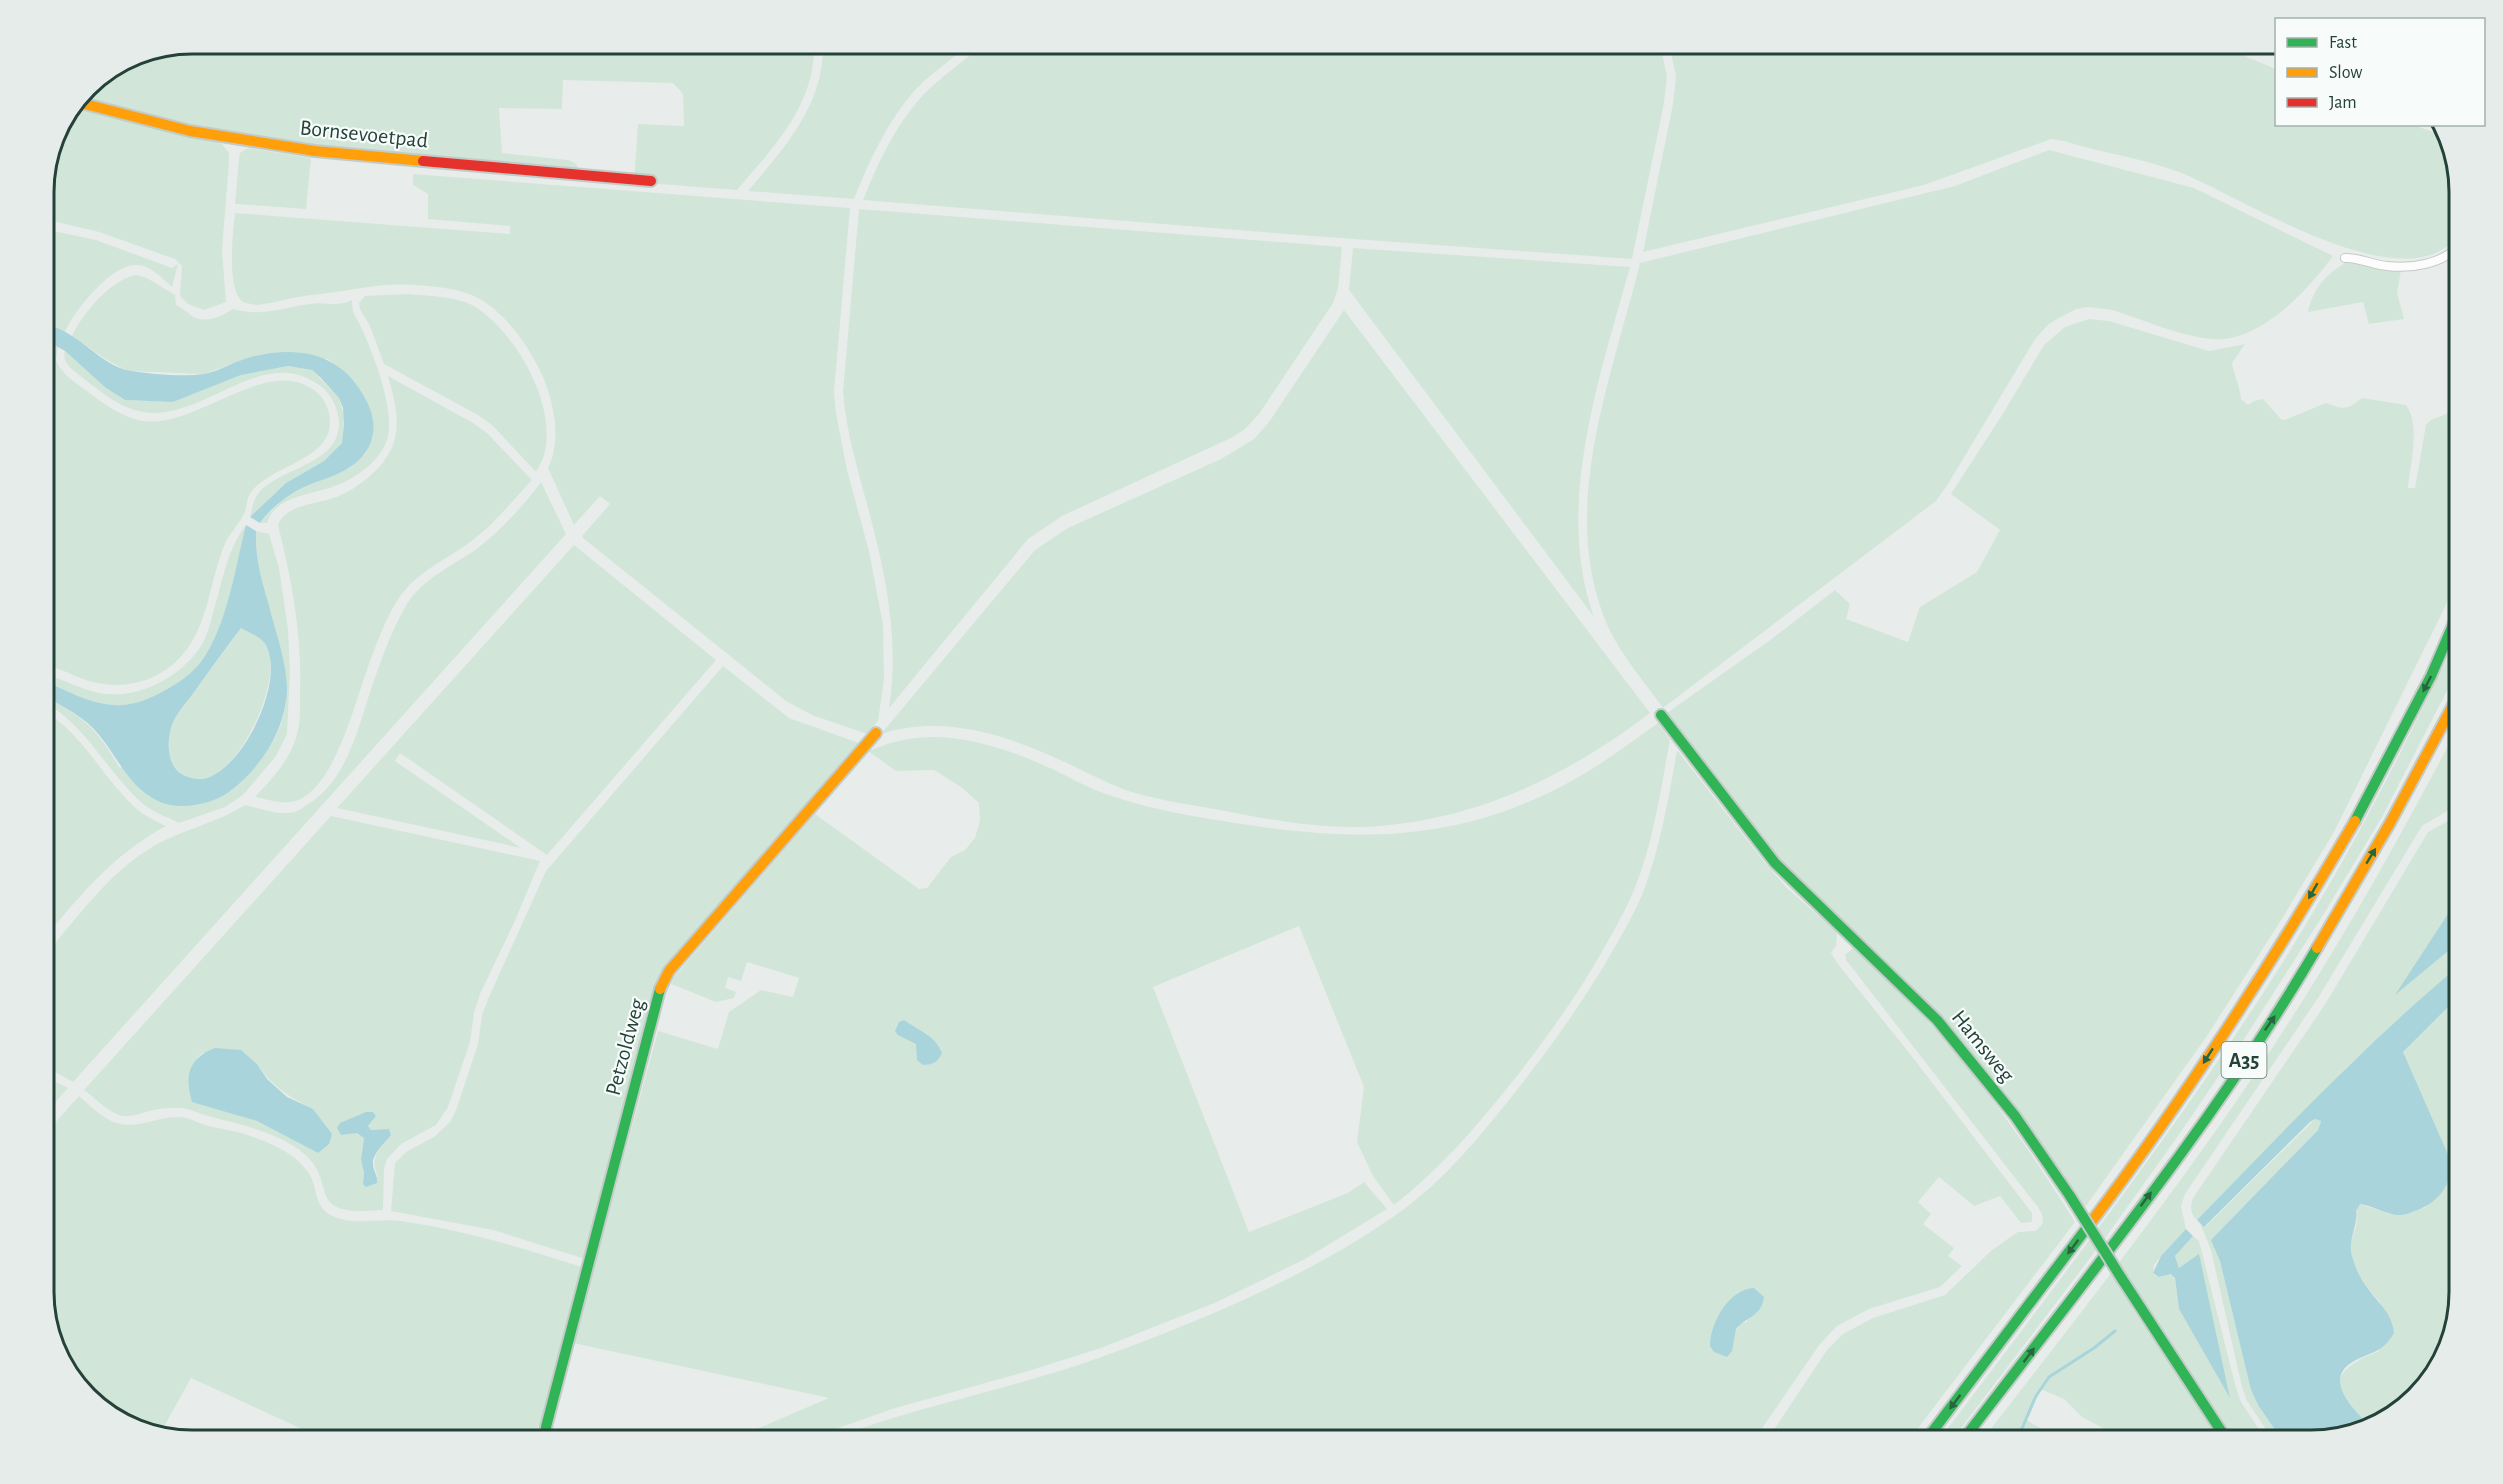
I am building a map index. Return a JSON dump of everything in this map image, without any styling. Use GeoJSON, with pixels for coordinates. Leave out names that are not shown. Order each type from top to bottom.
{"type":"FeatureCollection","features":[{"type":"Feature","properties":{"kind":"main road","name":"Bornsevoetpad"},"geometry":{"type":"LineString","coordinates":[[85,104],[190,131],[315,151],[651,181]]}},
{"type":"Feature","properties":{"kind":"main road","name":"A35"},"geometry":{"type":"LineString","coordinates":[[1934,1430],[2146,1150],[2288,935],[2360,810],[2431,676],[2449,634]]}},
{"type":"Feature","properties":{"kind":"main road","name":"A35"},"geometry":{"type":"LineString","coordinates":[[1971,1430],[2167,1172],[2287,999],[2390,823],[2449,713]]}},
{"type":"Feature","properties":{"kind":"main road","name":"Hamsweg"},"geometry":{"type":"LineString","coordinates":[[1661,715],[1775,863],[1937,1020],[2016,1116],[2220,1430]]}},
{"type":"Feature","properties":{"kind":"main road","name":"Petzoldweg"},"geometry":{"type":"LineString","coordinates":[[546,1430],[661,985],[669,971],[876,733]]}},
{"type":"Feature","properties":{"kind":"street"},"geometry":{"type":"LineString","coordinates":[[2345,258],[2388,266],[2412,266],[2449,254]]}},
{"type":"Feature","properties":{"kind":"green space"},"geometry":{"type":"Polygon","coordinates":[[[814,54],[808,86],[790,123],[737,190],[634,182],[638,124],[684,126],[683,94],[673,83],[563,80],[562,109],[499,108],[502,153],[568,160],[575,163],[580,170],[367,157],[199,127],[91,98],[123,72],[147,61],[174,55],[814,54]]]}},
{"type":"Feature","properties":{"kind":"green space"},"geometry":{"type":"Polygon","coordinates":[[[823,54],[958,54],[924,81],[902,107],[867,167],[854,199],[748,191],[800,124],[817,87],[823,54]]]}},
{"type":"Feature","properties":{"kind":"green space"},"geometry":{"type":"Polygon","coordinates":[[[972,54],[1662,54],[1667,76],[1664,103],[1632,259],[863,200],[899,126],[930,88],[972,54]]]}},
{"type":"Feature","properties":{"kind":"green space"},"geometry":{"type":"Polygon","coordinates":[[[1671,54],[2239,54],[2275,69],[2275,126],[2416,126],[2436,133],[2442,147],[2449,183],[2449,243],[2431,255],[2398,258],[2361,252],[2279,221],[2179,172],[2136,159],[2051,139],[1924,185],[1643,252],[1673,104],[1676,76],[1671,54]]]}},
{"type":"Feature","properties":{"kind":"green space"},"geometry":{"type":"Polygon","coordinates":[[[82,108],[222,144],[229,153],[222,250],[226,302],[204,310],[188,304],[180,296],[182,266],[175,259],[99,232],[54,221],[54,183],[59,156],[64,139],[82,108]]]}},
{"type":"Feature","properties":{"kind":"green space"},"geometry":{"type":"Polygon","coordinates":[[[248,148],[311,158],[306,209],[235,204],[240,153],[248,148]]]}},
{"type":"Feature","properties":{"kind":"green space"},"geometry":{"type":"Polygon","coordinates":[[[2049,150],[2194,188],[2333,256],[2310,284],[2281,312],[2247,333],[2229,338],[2211,339],[2187,335],[2113,310],[2088,307],[2076,309],[2050,323],[2035,339],[1936,501],[1663,708],[1627,660],[1609,629],[1594,584],[1588,539],[1588,492],[1594,445],[1604,398],[1640,263],[1955,186],[2049,150]]]}},
{"type":"Feature","properties":{"kind":"green space"},"geometry":{"type":"Polygon","coordinates":[[[413,174],[850,208],[834,392],[847,470],[869,551],[883,625],[884,680],[878,721],[867,734],[812,715],[786,701],[583,538],[582,536],[610,504],[600,496],[574,525],[548,468],[555,446],[555,422],[546,386],[537,364],[523,341],[485,302],[452,289],[398,285],[304,296],[257,305],[243,302],[234,285],[232,273],[235,213],[510,234],[510,226],[428,219],[428,194],[413,185],[413,174]]]}},
{"type":"Feature","properties":{"kind":"green space"},"geometry":{"type":"Polygon","coordinates":[[[859,209],[1342,247],[1338,289],[1333,303],[1259,414],[1245,429],[1233,437],[1062,516],[1028,539],[889,708],[893,656],[889,605],[880,554],[849,435],[843,392],[859,209]]]}},
{"type":"Feature","properties":{"kind":"green space"},"geometry":{"type":"Polygon","coordinates":[[[54,231],[96,240],[172,268],[178,264],[172,287],[156,273],[142,266],[127,266],[116,272],[85,301],[65,332],[54,326],[54,231]]]}},
{"type":"Feature","properties":{"kind":"green space"},"geometry":{"type":"Polygon","coordinates":[[[1353,248],[1630,267],[1595,397],[1580,487],[1579,531],[1583,575],[1594,617],[1349,290],[1353,248]]]}},
{"type":"Feature","properties":{"kind":"green space"},"geometry":{"type":"Polygon","coordinates":[[[2347,262],[2384,270],[2401,270],[2397,293],[2404,319],[2369,324],[2363,302],[2308,312],[2321,283],[2347,262]]]}},
{"type":"Feature","properties":{"kind":"green space"},"geometry":{"type":"Polygon","coordinates":[[[136,275],[147,278],[175,295],[176,305],[193,317],[206,320],[216,318],[233,309],[263,312],[316,303],[340,304],[352,300],[354,313],[373,355],[387,404],[389,433],[381,452],[355,476],[332,487],[285,502],[271,514],[267,523],[260,523],[281,501],[302,488],[350,468],[365,454],[373,437],[373,418],[351,379],[328,359],[251,357],[204,374],[127,371],[72,336],[83,317],[107,290],[126,278],[136,275]]]}},
{"type":"Feature","properties":{"kind":"green space"},"geometry":{"type":"Polygon","coordinates":[[[408,294],[449,298],[472,305],[488,316],[503,331],[516,349],[538,390],[544,411],[547,432],[545,451],[536,472],[493,426],[478,415],[384,364],[359,303],[365,296],[408,294]]]}},
{"type":"Feature","properties":{"kind":"green space"},"geometry":{"type":"Polygon","coordinates":[[[1344,310],[1650,713],[1584,758],[1514,793],[1477,807],[1438,817],[1399,824],[1359,827],[1324,826],[1254,817],[1145,796],[1119,788],[1050,755],[979,731],[930,726],[906,728],[881,734],[1035,550],[1068,528],[1221,459],[1254,439],[1269,422],[1344,310]]]}},
{"type":"Feature","properties":{"kind":"green space"},"geometry":{"type":"Polygon","coordinates":[[[2089,319],[2109,321],[2209,351],[2245,344],[2232,363],[2241,399],[2248,405],[2263,399],[2281,419],[2285,420],[2326,403],[2345,408],[2362,398],[2406,405],[2413,423],[2414,434],[2408,488],[2415,488],[2426,425],[2431,420],[2449,413],[2449,597],[2443,611],[2335,830],[2283,917],[2207,1036],[2083,1210],[2001,1091],[1778,858],[1667,713],[1773,638],[1835,590],[1850,604],[1846,619],[1908,642],[1920,607],[1977,572],[2000,530],[1951,494],[2044,345],[2065,327],[2089,319]]]}},
{"type":"Feature","properties":{"kind":"green space"},"geometry":{"type":"Polygon","coordinates":[[[54,345],[58,347],[56,359],[58,365],[71,379],[109,407],[143,421],[164,420],[185,415],[251,387],[272,381],[292,381],[318,393],[329,413],[330,428],[324,441],[315,451],[262,481],[250,493],[245,512],[224,546],[202,620],[185,652],[171,666],[153,677],[135,683],[116,685],[96,683],[54,667],[54,345]]]}},
{"type":"Feature","properties":{"kind":"green space"},"geometry":{"type":"Polygon","coordinates":[[[65,351],[106,388],[125,400],[173,402],[241,375],[288,366],[312,370],[339,398],[344,416],[342,443],[324,461],[286,483],[250,517],[257,495],[279,478],[318,458],[329,449],[336,438],[339,424],[338,413],[331,397],[323,388],[298,375],[276,373],[254,378],[188,407],[165,412],[143,412],[119,403],[84,379],[67,363],[64,356],[65,351]]]}},
{"type":"Feature","properties":{"kind":"green space"},"geometry":{"type":"Polygon","coordinates":[[[388,376],[487,433],[532,480],[482,532],[424,572],[399,598],[389,614],[377,644],[339,748],[318,784],[306,796],[291,802],[277,802],[255,797],[289,755],[298,733],[300,671],[298,629],[292,587],[278,525],[287,513],[294,509],[349,491],[383,463],[390,452],[396,428],[395,404],[388,376]]]}},
{"type":"Feature","properties":{"kind":"green space"},"geometry":{"type":"Polygon","coordinates":[[[541,482],[566,534],[73,1082],[54,1072],[54,944],[117,873],[158,844],[221,818],[245,805],[289,813],[298,811],[322,794],[334,780],[352,747],[386,648],[407,604],[430,579],[478,548],[520,508],[541,482]]]}},
{"type":"Feature","properties":{"kind":"green space"},"geometry":{"type":"Polygon","coordinates":[[[246,525],[224,615],[209,649],[196,668],[185,677],[151,697],[135,703],[119,705],[86,699],[54,685],[54,678],[99,693],[127,693],[155,685],[180,670],[205,639],[230,553],[246,525]]]}},
{"type":"Feature","properties":{"kind":"green space"},"geometry":{"type":"Polygon","coordinates":[[[256,531],[269,534],[279,568],[288,629],[290,671],[287,734],[276,756],[243,795],[225,807],[179,823],[142,803],[72,723],[54,709],[54,702],[88,724],[119,767],[230,792],[250,773],[275,739],[286,699],[283,661],[260,573],[256,531]]]}},
{"type":"Feature","properties":{"kind":"green space"},"geometry":{"type":"Polygon","coordinates":[[[574,545],[716,660],[547,855],[400,753],[395,761],[521,848],[337,808],[574,545]]]}},
{"type":"Feature","properties":{"kind":"green space"},"geometry":{"type":"Polygon","coordinates":[[[241,628],[259,638],[267,646],[270,668],[266,694],[256,721],[242,746],[225,767],[207,779],[189,779],[174,765],[170,756],[169,735],[172,725],[181,709],[241,628]]]}},
{"type":"Feature","properties":{"kind":"green space"},"geometry":{"type":"Polygon","coordinates":[[[2449,654],[2449,687],[2382,817],[2248,1033],[2103,1241],[1960,1430],[1947,1430],[2143,1167],[2260,998],[2341,865],[2449,654]]]}},
{"type":"Feature","properties":{"kind":"green space"},"geometry":{"type":"Polygon","coordinates":[[[723,666],[789,718],[859,743],[669,968],[585,1259],[493,1230],[391,1211],[395,1163],[406,1152],[434,1137],[450,1122],[456,1110],[478,1044],[482,1015],[546,871],[723,666]]]}},
{"type":"Feature","properties":{"kind":"green space"},"geometry":{"type":"Polygon","coordinates":[[[54,718],[83,745],[114,785],[138,810],[166,826],[129,850],[86,890],[54,927],[54,718]]]}},
{"type":"Feature","properties":{"kind":"green space"},"geometry":{"type":"Polygon","coordinates":[[[1658,723],[1670,740],[1648,850],[1629,902],[1572,1001],[1513,1081],[1457,1146],[1427,1177],[1394,1205],[1373,1176],[1357,1142],[1364,1087],[1299,926],[1153,987],[1249,1232],[1348,1193],[1364,1182],[1387,1209],[1305,1259],[1217,1302],[1101,1348],[892,1409],[833,1430],[754,1430],[829,1398],[573,1343],[658,1031],[718,1049],[729,1012],[761,990],[793,997],[799,978],[747,962],[741,981],[728,977],[725,988],[736,992],[734,998],[716,1002],[671,984],[675,976],[815,814],[919,889],[927,888],[951,857],[965,850],[975,838],[980,820],[979,803],[961,787],[934,770],[896,771],[868,751],[894,742],[920,737],[974,742],[1027,758],[1100,792],[1158,809],[1208,819],[1330,834],[1413,832],[1494,815],[1534,800],[1607,759],[1658,723]],[[904,1020],[907,1038],[916,1044],[923,1065],[935,1062],[942,1053],[931,1038],[904,1020]]]}},
{"type":"Feature","properties":{"kind":"green space"},"geometry":{"type":"Polygon","coordinates":[[[2449,744],[2449,810],[2422,826],[2318,998],[2185,1194],[2181,1206],[2186,1229],[2154,1265],[2153,1274],[2159,1277],[2171,1274],[2175,1278],[2179,1309],[2229,1395],[2199,1255],[2179,1268],[2175,1256],[2193,1236],[2199,1241],[2235,1384],[2241,1402],[2259,1430],[2226,1430],[2139,1296],[2132,1308],[2214,1430],[2106,1430],[2082,1417],[2064,1399],[2040,1389],[2025,1419],[2044,1430],[1990,1430],[2149,1223],[2268,1055],[2325,964],[2404,828],[2449,744]]]}},
{"type":"Feature","properties":{"kind":"green space"},"geometry":{"type":"Polygon","coordinates":[[[1677,750],[1765,863],[1787,888],[1837,932],[1836,946],[1831,953],[1838,964],[2032,1213],[2032,1222],[2021,1223],[2000,1196],[1974,1206],[1939,1177],[1918,1202],[1931,1214],[1923,1224],[1954,1248],[1948,1256],[1962,1266],[1940,1287],[1869,1309],[1837,1326],[1820,1344],[1761,1430],[857,1430],[1070,1368],[1181,1327],[1298,1274],[1371,1232],[1420,1197],[1462,1155],[1513,1095],[1566,1024],[1602,969],[1645,887],[1668,802],[1677,750]],[[1744,1289],[1734,1334],[1740,1324],[1747,1322],[1744,1289]]]}},
{"type":"Feature","properties":{"kind":"green space"},"geometry":{"type":"Polygon","coordinates":[[[331,816],[540,861],[480,994],[474,1013],[470,1042],[448,1107],[436,1125],[401,1144],[387,1159],[384,1169],[383,1210],[357,1211],[340,1208],[330,1203],[319,1173],[311,1161],[298,1149],[267,1133],[181,1108],[122,1116],[107,1109],[84,1090],[331,816]],[[202,1053],[193,1064],[189,1076],[192,1101],[257,1121],[318,1153],[313,1109],[282,1090],[257,1064],[202,1053]],[[366,1112],[358,1133],[364,1138],[361,1160],[364,1173],[363,1184],[378,1177],[375,1170],[375,1159],[391,1135],[389,1129],[371,1130],[368,1126],[376,1116],[372,1112],[366,1112]]]}},
{"type":"Feature","properties":{"kind":"green space"},"geometry":{"type":"Polygon","coordinates":[[[2449,820],[2449,912],[2397,993],[2449,950],[2449,975],[2347,1067],[2197,1220],[2191,1210],[2193,1198],[2326,1003],[2428,832],[2449,820]]]}},
{"type":"Feature","properties":{"kind":"green space"},"geometry":{"type":"Polygon","coordinates":[[[1853,948],[1859,951],[1945,1040],[2013,1128],[2075,1222],[1917,1430],[1774,1430],[1827,1350],[1843,1334],[1873,1318],[1945,1295],[1992,1250],[2018,1232],[2036,1231],[2043,1223],[2042,1214],[1846,960],[1845,955],[1853,948]]]}},
{"type":"Feature","properties":{"kind":"green space"},"geometry":{"type":"Polygon","coordinates":[[[2449,1006],[2448,1310],[2439,1345],[2421,1376],[2395,1402],[2364,1420],[2347,1401],[2340,1382],[2342,1374],[2349,1367],[2379,1351],[2380,1302],[2359,1276],[2350,1251],[2356,1226],[2357,1209],[2360,1204],[2389,1214],[2403,1215],[2426,1207],[2403,1052],[2449,1006]]]}},
{"type":"Feature","properties":{"kind":"green space"},"geometry":{"type":"Polygon","coordinates":[[[54,1081],[68,1088],[54,1104],[54,1081]]]}},
{"type":"Feature","properties":{"kind":"green space"},"geometry":{"type":"Polygon","coordinates":[[[79,1096],[104,1116],[120,1124],[182,1117],[245,1134],[272,1144],[297,1160],[310,1175],[319,1203],[327,1213],[333,1216],[349,1221],[401,1221],[447,1229],[515,1246],[582,1267],[539,1430],[304,1430],[191,1378],[164,1427],[139,1420],[123,1412],[94,1390],[82,1376],[64,1345],[59,1328],[54,1301],[54,1124],[79,1096]]]}},
{"type":"Feature","properties":{"kind":"green space"},"geometry":{"type":"Polygon","coordinates":[[[2315,1119],[2321,1121],[2318,1130],[2212,1240],[2220,1261],[2251,1390],[2275,1430],[2266,1430],[2247,1401],[2242,1387],[2211,1250],[2200,1223],[2205,1227],[2315,1119]]]}},
{"type":"Feature","properties":{"kind":"water"},"geometry":{"type":"Polygon","coordinates":[[[54,327],[69,334],[115,366],[139,372],[167,375],[204,374],[269,353],[303,353],[318,357],[333,363],[357,386],[372,415],[373,435],[365,453],[352,466],[290,495],[260,523],[250,517],[286,483],[324,461],[342,443],[343,408],[339,398],[312,370],[288,366],[241,375],[173,402],[125,400],[106,388],[65,351],[54,345],[54,327]]]}},
{"type":"Feature","properties":{"kind":"water"},"geometry":{"type":"Polygon","coordinates":[[[246,525],[256,531],[259,567],[282,652],[287,690],[283,714],[268,750],[252,771],[233,789],[208,802],[188,806],[169,805],[140,789],[99,735],[74,713],[54,702],[54,685],[86,699],[119,705],[145,700],[162,692],[191,673],[200,663],[217,633],[229,597],[246,525]],[[241,628],[176,717],[169,738],[169,753],[174,766],[183,775],[196,779],[210,777],[236,755],[248,739],[258,720],[270,681],[271,663],[267,647],[259,638],[241,628]]]}},
{"type":"Feature","properties":{"kind":"water"},"geometry":{"type":"Polygon","coordinates":[[[2449,912],[2449,950],[2395,995],[2449,912]]]}},
{"type":"Feature","properties":{"kind":"water"},"geometry":{"type":"Polygon","coordinates":[[[2449,975],[2449,1006],[2403,1052],[2449,1157],[2448,1182],[2430,1204],[2407,1214],[2391,1214],[2360,1204],[2356,1211],[2351,1245],[2353,1260],[2363,1282],[2388,1314],[2394,1333],[2390,1340],[2377,1351],[2354,1361],[2345,1368],[2341,1376],[2340,1385],[2344,1394],[2364,1420],[2329,1429],[2275,1430],[2251,1390],[2220,1261],[2211,1240],[2318,1130],[2321,1121],[2315,1119],[2310,1122],[2204,1227],[2197,1220],[2292,1122],[2449,975]]]}},
{"type":"Feature","properties":{"kind":"water"},"geometry":{"type":"Polygon","coordinates":[[[904,1020],[935,1042],[942,1053],[939,1059],[923,1065],[917,1060],[916,1044],[898,1035],[895,1031],[899,1022],[904,1020]]]}},
{"type":"Feature","properties":{"kind":"water"},"geometry":{"type":"Polygon","coordinates":[[[215,1048],[241,1050],[287,1097],[313,1109],[332,1134],[329,1144],[318,1153],[257,1121],[192,1102],[189,1084],[191,1069],[199,1057],[215,1048]]]}},
{"type":"Feature","properties":{"kind":"water"},"geometry":{"type":"Polygon","coordinates":[[[366,1112],[373,1112],[376,1116],[368,1126],[371,1130],[389,1129],[391,1135],[373,1160],[377,1183],[366,1187],[363,1184],[364,1173],[361,1160],[364,1138],[357,1133],[341,1135],[337,1128],[340,1123],[366,1112]]]}},
{"type":"Feature","properties":{"kind":"water"},"geometry":{"type":"Polygon","coordinates":[[[2186,1229],[2193,1236],[2175,1256],[2179,1268],[2199,1254],[2230,1398],[2179,1309],[2175,1278],[2171,1274],[2159,1277],[2153,1273],[2161,1256],[2186,1229]]]}},
{"type":"Feature","properties":{"kind":"water"},"geometry":{"type":"Polygon","coordinates":[[[1754,1288],[1764,1297],[1760,1308],[1736,1329],[1732,1351],[1727,1357],[1714,1352],[1710,1346],[1717,1318],[1737,1294],[1754,1288]]]}},
{"type":"Feature","properties":{"kind":"waterway"},"geometry":{"type":"LineString","coordinates":[[2021,1430],[2036,1396],[2049,1377],[2094,1348],[2115,1331]]}},
{"type":"Feature","properties":{"kind":"traffic: fast"},"geometry":{"type":"LineString","coordinates":[[2355,821],[2431,676],[2449,634]]}},
{"type":"Feature","properties":{"kind":"traffic: fast"},"geometry":{"type":"LineString","coordinates":[[1661,715],[1775,863],[1937,1020],[2015,1116],[2070,1196]]}},
{"type":"Feature","properties":{"kind":"traffic: fast"},"geometry":{"type":"LineString","coordinates":[[1971,1430],[2102,1260],[2192,1138],[2278,1013],[2317,948]]}},
{"type":"Feature","properties":{"kind":"traffic: fast"},"geometry":{"type":"LineString","coordinates":[[546,1430],[660,989]]}},
{"type":"Feature","properties":{"kind":"traffic: fast"},"geometry":{"type":"LineString","coordinates":[[2070,1196],[2122,1279]]}},
{"type":"Feature","properties":{"kind":"traffic: fast"},"geometry":{"type":"LineString","coordinates":[[1934,1430],[2089,1225]]}},
{"type":"Feature","properties":{"kind":"traffic: fast"},"geometry":{"type":"LineString","coordinates":[[2122,1279],[2220,1430]]}},
{"type":"Feature","properties":{"kind":"traffic: slow"},"geometry":{"type":"LineString","coordinates":[[85,104],[190,131],[315,151],[423,161]]}},
{"type":"Feature","properties":{"kind":"traffic: slow"},"geometry":{"type":"LineString","coordinates":[[2317,948],[2390,823],[2449,713]]}},
{"type":"Feature","properties":{"kind":"traffic: slow"},"geometry":{"type":"LineString","coordinates":[[660,989],[669,971],[876,733]]}},
{"type":"Feature","properties":{"kind":"traffic: slow"},"geometry":{"type":"LineString","coordinates":[[2089,1225],[2161,1127],[2228,1027],[2293,925],[2355,821]]}},
{"type":"Feature","properties":{"kind":"traffic: jam"},"geometry":{"type":"LineString","coordinates":[[423,161],[651,181]]}}]}
